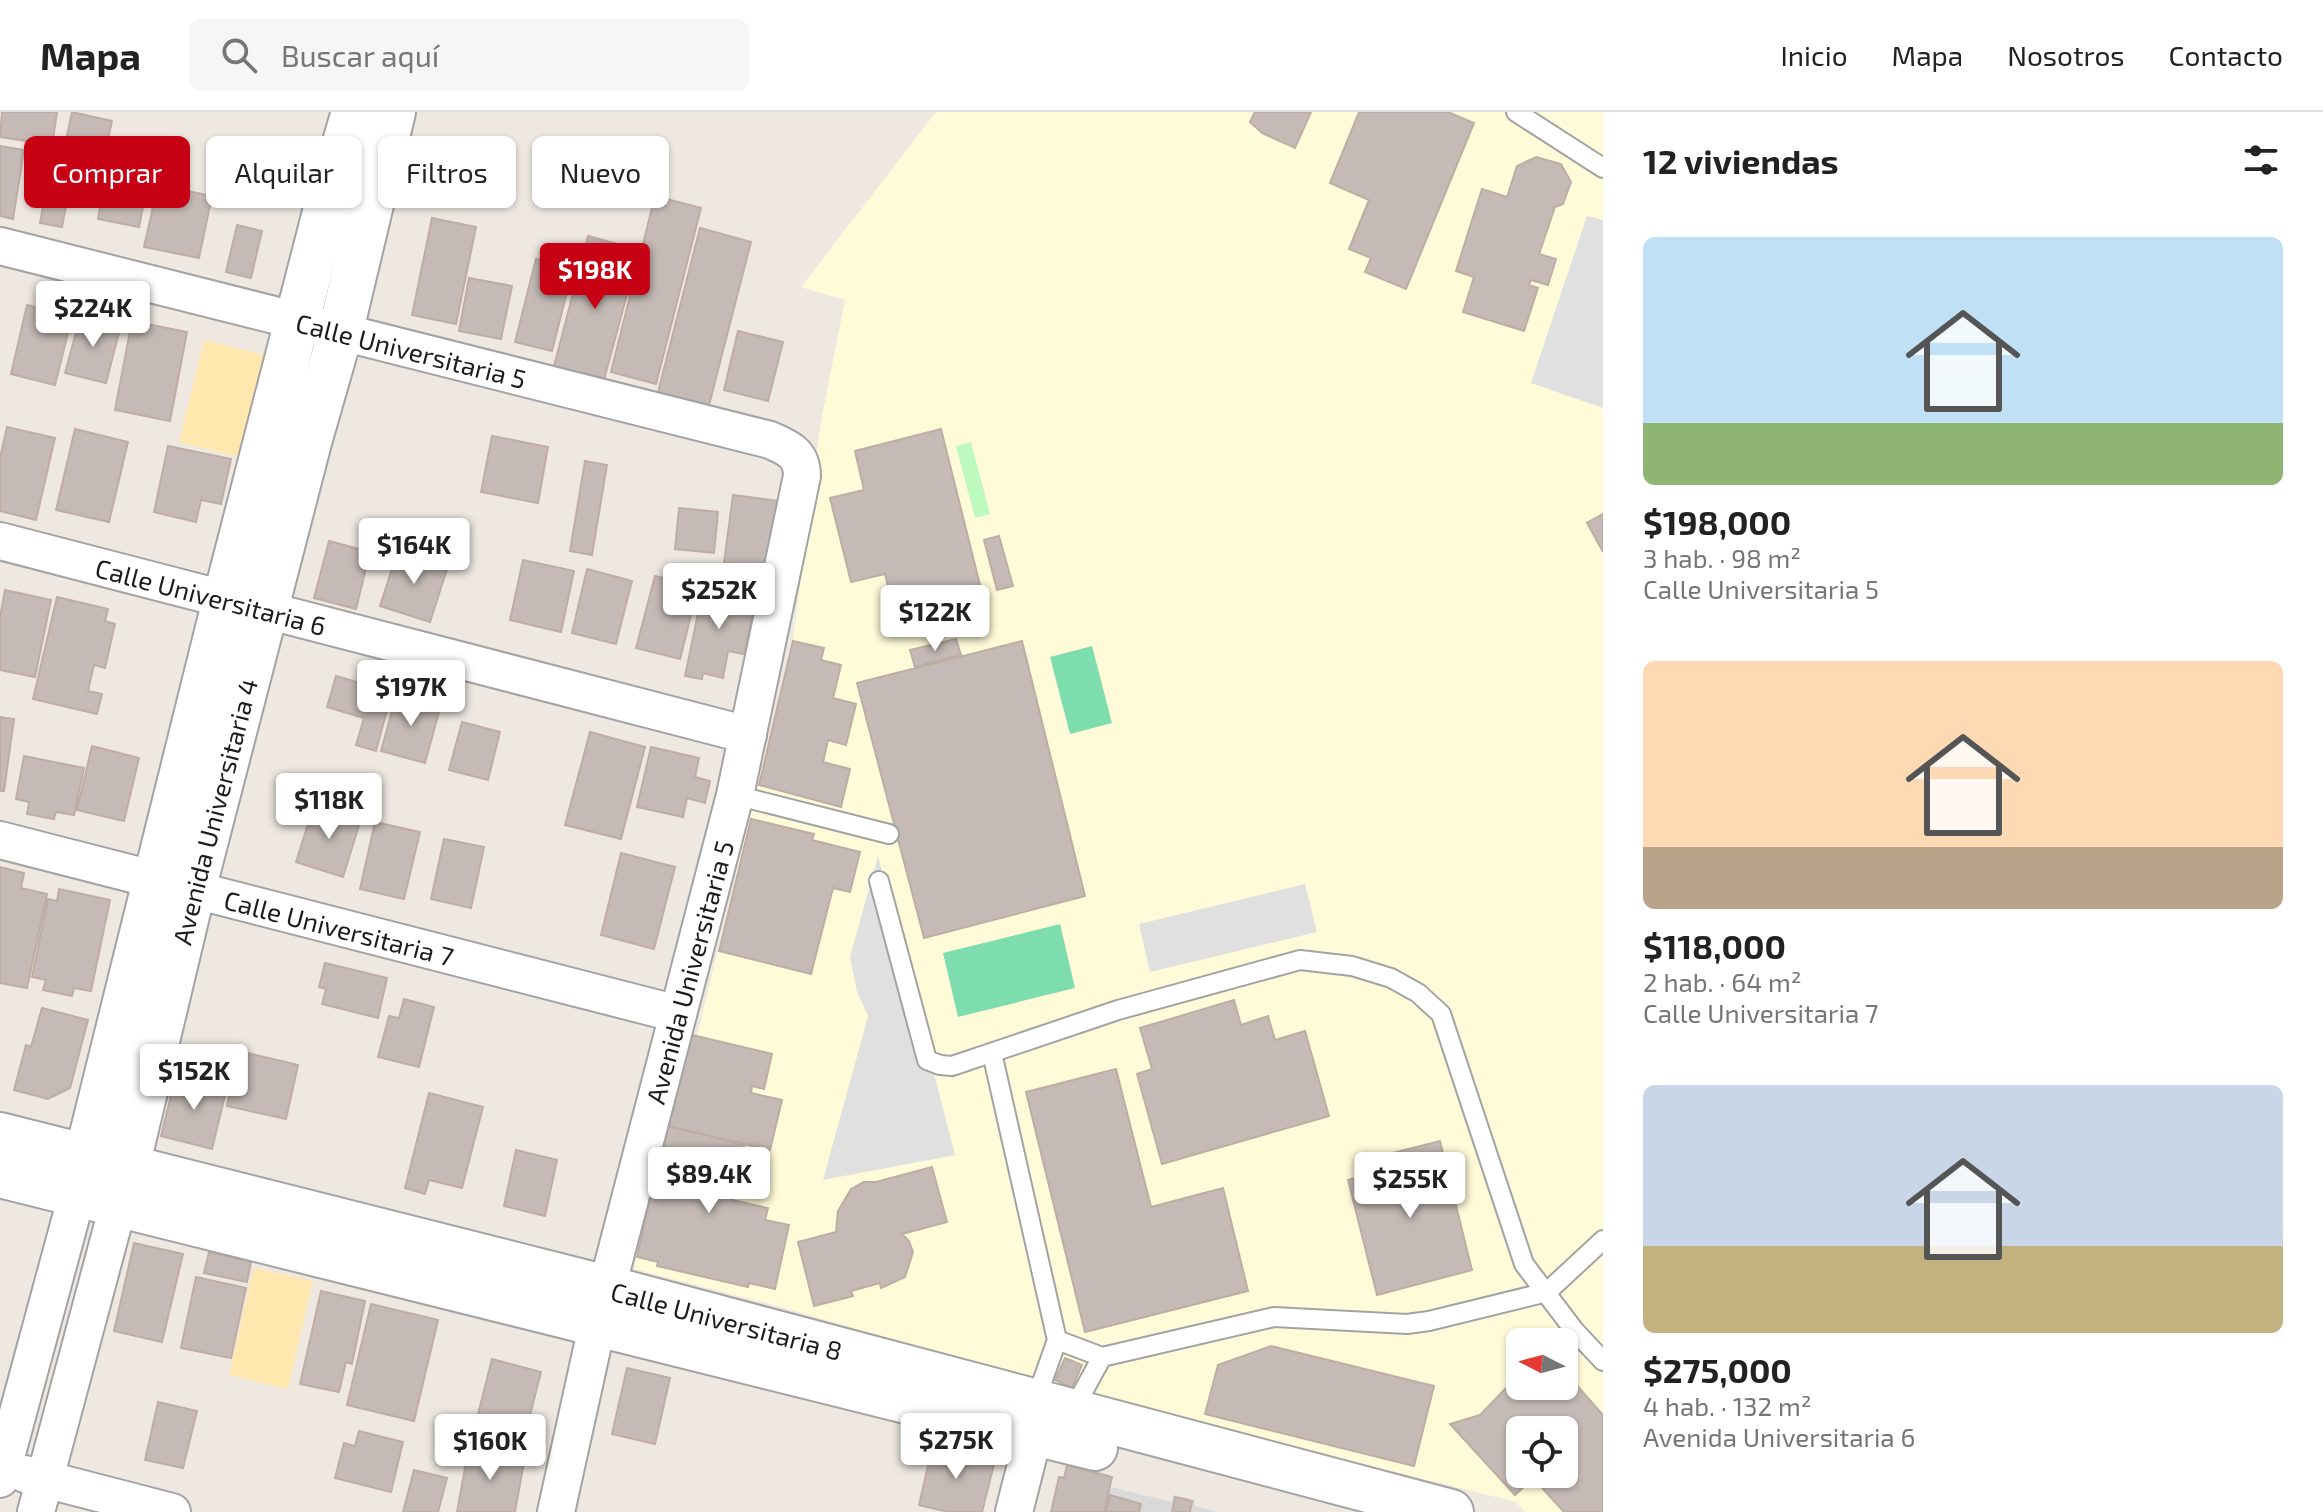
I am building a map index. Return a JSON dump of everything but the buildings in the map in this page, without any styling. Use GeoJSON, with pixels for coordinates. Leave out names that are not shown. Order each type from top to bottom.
{"type":"FeatureCollection","features":[{"type":"Feature","properties":{"kind":"street","name":"Avenida Universitaria 4"},"geometry":{"type":"LineString","coordinates":[[41,1496],[102,1181],[174,885],[225,600],[354,112]]}},
{"type":"Feature","properties":{"kind":"street","name":"Avenida Universitaria 4"},"geometry":{"type":"LineString","coordinates":[[174,885],[267,612],[309,442],[340,334],[393,112]]}},
{"type":"Feature","properties":{"kind":"street","name":"Calle Universitaria 5"},"geometry":{"type":"LineString","coordinates":[[0,246],[770,440],[796,454],[802,464],[802,476]]}},
{"type":"Feature","properties":{"kind":"street","name":"Avenida Universitaria 5"},"geometry":{"type":"LineString","coordinates":[[556,1512],[602,1307],[735,795],[802,476]]}},
{"type":"Feature","properties":{"kind":"street","name":"Calle Universitaria 6"},"geometry":{"type":"LineString","coordinates":[[0,541],[748,735]]}},
{"type":"Feature","properties":{"kind":"street","name":"Calle Universitaria 7"},"geometry":{"type":"LineString","coordinates":[[0,840],[678,1014]]}},
{"type":"Feature","properties":{"kind":"street","name":"Calle Universitaria 8"},"geometry":{"type":"LineString","coordinates":[[0,1135],[102,1181],[1049,1421],[1451,1512]]}},
{"type":"Feature","properties":{"kind":"street","name":"Calle Universitaria 8"},"geometry":{"type":"LineString","coordinates":[[0,1175],[102,1181]]}},
{"type":"Feature","properties":{"kind":"street","name":"Avenida Universitaria 4"},"geometry":{"type":"LineString","coordinates":[[1,1471],[102,1181]]}},
{"type":"Feature","properties":{"kind":"street","name":"Calle Universitaria 8"},"geometry":{"type":"LineString","coordinates":[[1049,1421],[1333,1512]]}},
{"type":"Feature","properties":{"kind":"street"},"geometry":{"type":"LineString","coordinates":[[1014,1512],[1049,1421]]}},
{"type":"Feature","properties":{"kind":"street"},"geometry":{"type":"LineString","coordinates":[[1,1471],[41,1496],[172,1512]]}},
{"type":"Feature","properties":{"kind":"lane"},"geometry":{"type":"LineString","coordinates":[[1516,112],[1603,168]]}},
{"type":"Feature","properties":{"kind":"lane"},"geometry":{"type":"LineString","coordinates":[[735,795],[889,834]]}},
{"type":"Feature","properties":{"kind":"lane"},"geometry":{"type":"LineString","coordinates":[[879,881],[927,1060],[952,1066],[1118,1010],[1300,960],[1352,966],[1391,978],[1418,993],[1441,1014],[1524,1264],[1574,1330],[1603,1361]]}},
{"type":"Feature","properties":{"kind":"lane"},"geometry":{"type":"LineString","coordinates":[[992,1053],[1057,1340],[1049,1421]]}},
{"type":"Feature","properties":{"kind":"lane"},"geometry":{"type":"LineString","coordinates":[[1057,1340],[1102,1357],[1274,1317],[1407,1324],[1547,1292],[1603,1240]]}},
{"type":"Feature","properties":{"kind":"lane"},"geometry":{"type":"LineString","coordinates":[[1049,1421],[1102,1357]]}},
{"type":"Feature","properties":{"kind":"shaded area"},"geometry":{"type":"Polygon","coordinates":[[[936,112],[1603,112],[1603,1512],[1525,1512],[1516,1502],[1094,1397],[770,1304],[634,1269],[688,1034],[697,1036],[793,640],[820,427],[845,300],[801,287],[936,112]]]}},
{"type":"Feature","properties":{"kind":"shaded area"},"geometry":{"type":"Polygon","coordinates":[[[1587,216],[1603,220],[1603,408],[1531,383],[1587,216]]]}},
{"type":"Feature","properties":{"kind":"shaded area"},"geometry":{"type":"Polygon","coordinates":[[[878,856],[955,1155],[823,1180],[868,1016],[857,992],[850,957],[878,856]]]}},
{"type":"Feature","properties":{"kind":"shaded area"},"geometry":{"type":"Polygon","coordinates":[[[1305,884],[1317,932],[1150,972],[1139,924],[1305,884]]]}},
{"type":"Feature","properties":{"kind":"shaded area"},"geometry":{"type":"Polygon","coordinates":[[[1111,1487],[1172,1502],[1174,1495],[1195,1500],[1194,1506],[1219,1512],[1104,1512],[1111,1487]]]}},
{"type":"Feature","properties":{"kind":"sand"},"geometry":{"type":"Polygon","coordinates":[[[204,340],[264,355],[240,457],[179,442],[204,340]]]}},
{"type":"Feature","properties":{"kind":"sand"},"geometry":{"type":"Polygon","coordinates":[[[254,1268],[313,1281],[288,1389],[229,1375],[254,1268]]]}},
{"type":"Feature","properties":{"kind":"green space"},"geometry":{"type":"Polygon","coordinates":[[[971,442],[990,514],[975,518],[956,446],[971,442]]]}},
{"type":"Feature","properties":{"kind":"green space"},"geometry":{"type":"Polygon","coordinates":[[[1092,646],[1112,723],[1070,734],[1050,657],[1092,646]]]}},
{"type":"Feature","properties":{"kind":"green space"},"geometry":{"type":"Polygon","coordinates":[[[1060,924],[1075,988],[958,1017],[943,953],[1060,924]]]}}]}
